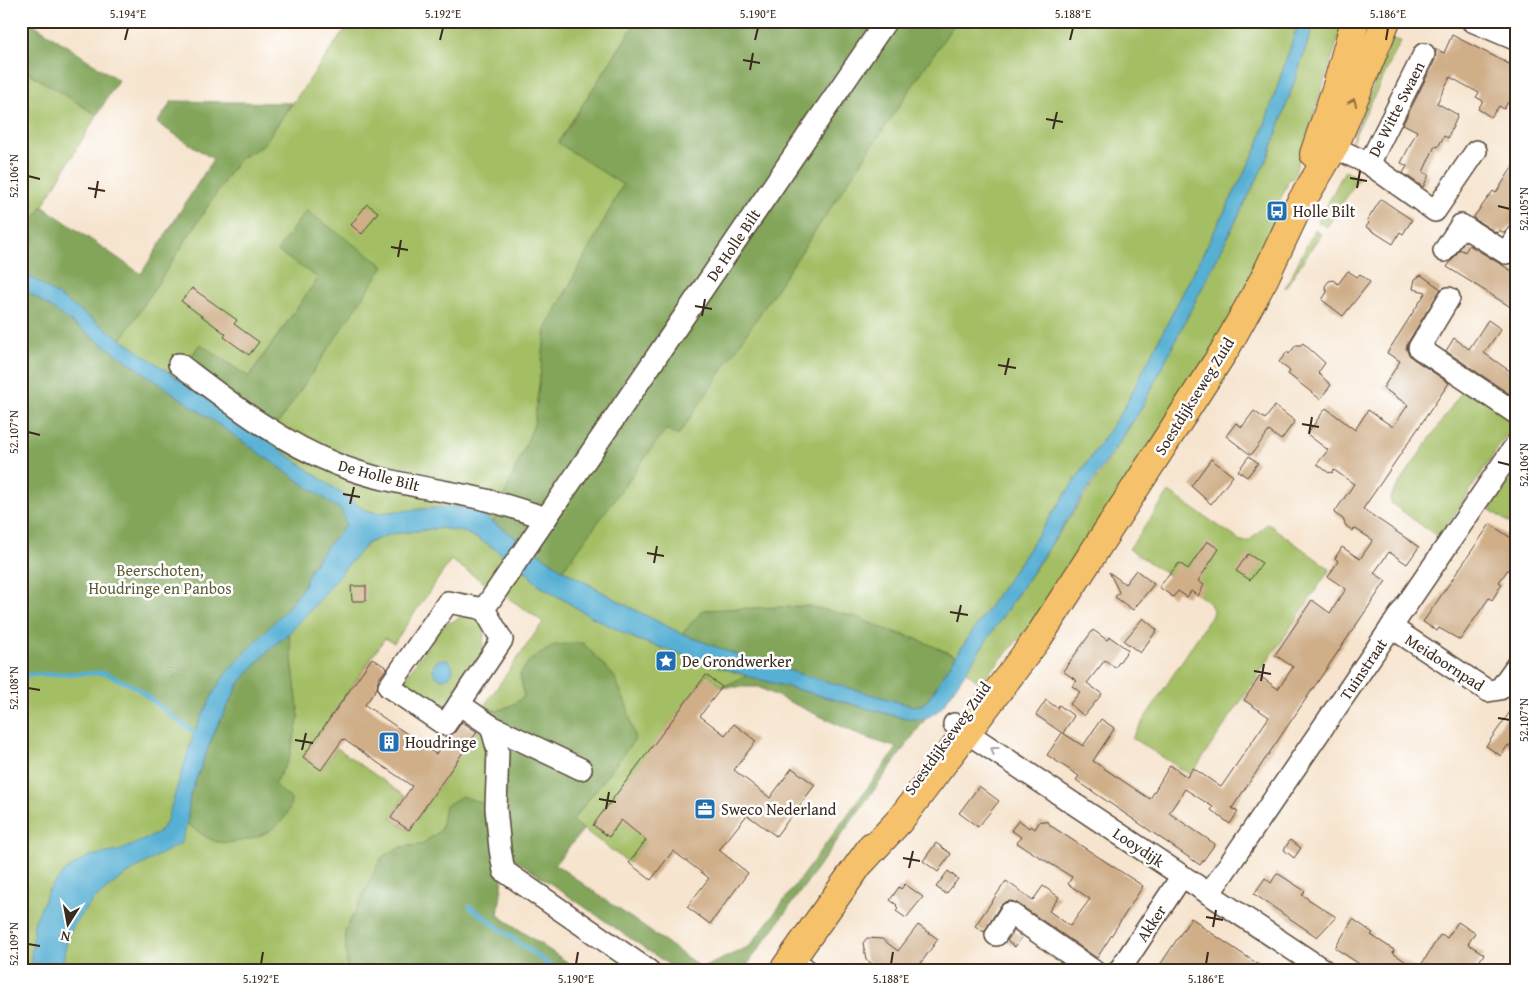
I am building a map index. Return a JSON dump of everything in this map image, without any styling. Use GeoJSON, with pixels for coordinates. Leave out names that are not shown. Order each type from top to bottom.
{"type":"FeatureCollection","features":[{"type":"Feature","properties":{"kind":"main road","name":"Soestdijkseweg Zuid"},"geometry":{"type":"LineString","coordinates":[[1326,143],[1336,89],[1355,21]]}},
{"type":"Feature","properties":{"kind":"main road","name":"Soestdijkseweg Zuid"},"geometry":{"type":"LineString","coordinates":[[798,970],[863,860],[934,751],[960,727],[980,689],[1028,636],[1078,576],[1226,348],[1264,279],[1326,143],[1386,21]]}},
{"type":"Feature","properties":{"kind":"street","name":"De Holle Bilt"},"geometry":{"type":"LineString","coordinates":[[484,609],[886,21]]}},
{"type":"Feature","properties":{"kind":"street"},"geometry":{"type":"LineString","coordinates":[[1472,21],[1495,26],[1517,40]]}},
{"type":"Feature","properties":{"kind":"street","name":"De Witte Swaen"},"geometry":{"type":"LineString","coordinates":[[1369,164],[1424,54]]}},
{"type":"Feature","properties":{"kind":"street","name":"De Witte Swaen"},"geometry":{"type":"LineString","coordinates":[[1326,143],[1369,164],[1435,211],[1476,152]]}},
{"type":"Feature","properties":{"kind":"street"},"geometry":{"type":"LineString","coordinates":[[1444,251],[1461,225],[1513,249]]}},
{"type":"Feature","properties":{"kind":"street"},"geometry":{"type":"LineString","coordinates":[[1449,298],[1419,348],[1517,414]]}},
{"type":"Feature","properties":{"kind":"street","name":"De Holle Bilt"},"geometry":{"type":"LineString","coordinates":[[179,364],[267,428],[335,464],[371,476],[472,496],[546,518]]}},
{"type":"Feature","properties":{"kind":"street","name":"Tuinstraat"},"geometry":{"type":"LineString","coordinates":[[1209,894],[1517,443]]}},
{"type":"Feature","properties":{"kind":"street"},"geometry":{"type":"LineString","coordinates":[[448,602],[484,609],[502,640],[445,725],[389,687],[448,602]]}},
{"type":"Feature","properties":{"kind":"street","name":"Meidoornpad"},"geometry":{"type":"LineString","coordinates":[[1391,627],[1488,691],[1500,689],[1517,665]]}},
{"type":"Feature","properties":{"kind":"street"},"geometry":{"type":"LineString","coordinates":[[459,704],[490,726],[581,769]]}},
{"type":"Feature","properties":{"kind":"street"},"geometry":{"type":"LineString","coordinates":[[490,726],[498,751],[496,808],[504,871],[649,971]]}},
{"type":"Feature","properties":{"kind":"street","name":"Looydijk"},"geometry":{"type":"LineString","coordinates":[[960,727],[1325,971]]}},
{"type":"Feature","properties":{"kind":"street","name":"Akker"},"geometry":{"type":"LineString","coordinates":[[1119,971],[1182,876]]}},
{"type":"Feature","properties":{"kind":"street"},"geometry":{"type":"LineString","coordinates":[[996,934],[1010,913],[1094,971]]}},
{"type":"Feature","properties":{"kind":"green space"},"geometry":{"type":"Polygon","coordinates":[[[21,21],[29,21],[118,80],[97,115],[21,68],[21,21]]]}},
{"type":"Feature","properties":{"kind":"green space"},"geometry":{"type":"Polygon","coordinates":[[[351,21],[637,21],[558,142],[623,185],[546,329],[534,425],[493,522],[481,514],[448,507],[377,513],[363,509],[267,440],[318,278],[248,377],[200,344],[176,378],[121,340],[238,160],[263,145],[351,21]]]}},
{"type":"Feature","properties":{"kind":"green space"},"geometry":{"type":"Polygon","coordinates":[[[637,21],[956,21],[678,436],[666,429],[563,570],[493,522],[534,425],[546,329],[623,185],[558,143],[637,21]]]}},
{"type":"Feature","properties":{"kind":"green space"},"geometry":{"type":"Polygon","coordinates":[[[956,21],[1299,21],[1257,148],[1124,408],[956,656],[914,638],[808,606],[703,610],[682,634],[563,570],[666,428],[678,435],[956,21]]]}},
{"type":"Feature","properties":{"kind":"green space"},"geometry":{"type":"Polygon","coordinates":[[[1315,21],[1344,21],[1293,179],[1290,178],[1274,214],[1278,216],[1258,272],[1226,330],[1031,625],[980,683],[965,671],[1101,472],[1141,409],[1270,153],[1315,21]]]}},
{"type":"Feature","properties":{"kind":"green space"},"geometry":{"type":"Polygon","coordinates":[[[1392,39],[1401,41],[1350,145],[1392,39]]]}},
{"type":"Feature","properties":{"kind":"green space"},"geometry":{"type":"Polygon","coordinates":[[[21,68],[97,115],[21,242],[21,68]]]}},
{"type":"Feature","properties":{"kind":"green space"},"geometry":{"type":"Polygon","coordinates":[[[172,101],[292,103],[263,145],[238,160],[121,340],[21,270],[21,241],[42,206],[141,274],[213,159],[157,123],[172,101]]]}},
{"type":"Feature","properties":{"kind":"green space"},"geometry":{"type":"Polygon","coordinates":[[[1345,170],[1359,178],[1327,227],[1318,222],[1345,170]]]}},
{"type":"Feature","properties":{"kind":"green space"},"geometry":{"type":"Polygon","coordinates":[[[306,210],[384,266],[267,440],[176,378],[200,344],[249,377],[318,278],[277,251],[306,210]]]}},
{"type":"Feature","properties":{"kind":"green space"},"geometry":{"type":"Polygon","coordinates":[[[1315,229],[1321,234],[1285,288],[1315,229]]]}},
{"type":"Feature","properties":{"kind":"green space"},"geometry":{"type":"Polygon","coordinates":[[[21,287],[343,511],[346,525],[311,567],[304,585],[291,604],[214,692],[194,733],[135,687],[105,673],[21,675],[21,287]]]}},
{"type":"Feature","properties":{"kind":"green space","name":"Beerschoten, Houdringe en Panbos"},"geometry":{"type":"Polygon","coordinates":[[[21,321],[291,630],[317,603],[368,543],[391,534],[441,528],[464,532],[486,543],[508,558],[489,586],[451,560],[394,643],[385,638],[303,757],[321,770],[337,748],[405,796],[391,818],[409,830],[477,731],[491,726],[496,808],[445,806],[441,830],[421,845],[401,847],[519,971],[21,971],[21,321]],[[289,635],[274,784],[289,759],[299,717],[289,635]]]}},
{"type":"Feature","properties":{"kind":"green space"},"geometry":{"type":"Polygon","coordinates":[[[1465,387],[1516,420],[1439,538],[1391,503],[1390,497],[1465,387]]]}},
{"type":"Feature","properties":{"kind":"green space"},"geometry":{"type":"Polygon","coordinates":[[[1517,470],[1517,522],[1514,526],[1490,510],[1517,470]]]}},
{"type":"Feature","properties":{"kind":"green space"},"geometry":{"type":"Polygon","coordinates":[[[1169,492],[1241,541],[1249,541],[1267,523],[1330,569],[1191,775],[1132,738],[1212,615],[1213,610],[1209,602],[1129,549],[1169,492]]]}},
{"type":"Feature","properties":{"kind":"green space"},"geometry":{"type":"Polygon","coordinates":[[[523,568],[537,584],[590,616],[638,640],[747,676],[722,687],[707,674],[594,825],[609,836],[621,820],[631,828],[660,821],[629,863],[572,821],[635,739],[520,674],[524,697],[512,705],[497,711],[484,706],[543,622],[504,595],[523,568]]]}},
{"type":"Feature","properties":{"kind":"green space"},"geometry":{"type":"Polygon","coordinates":[[[808,606],[856,617],[887,630],[914,638],[956,656],[927,701],[921,705],[912,706],[748,659],[682,634],[703,610],[808,606]]]}},
{"type":"Feature","properties":{"kind":"green space"},"geometry":{"type":"Polygon","coordinates":[[[469,615],[482,621],[484,625],[484,650],[446,706],[437,707],[407,686],[405,678],[443,625],[469,615]]]}},
{"type":"Feature","properties":{"kind":"green space"},"geometry":{"type":"Polygon","coordinates":[[[289,633],[299,717],[289,759],[274,784],[291,799],[289,810],[275,827],[264,834],[229,843],[215,841],[187,824],[190,795],[215,730],[240,682],[271,648],[289,633]]]}},
{"type":"Feature","properties":{"kind":"green space"},"geometry":{"type":"Polygon","coordinates":[[[583,643],[614,676],[627,706],[635,739],[572,821],[583,830],[555,864],[702,968],[750,946],[897,748],[864,737],[758,687],[722,687],[747,676],[907,719],[926,718],[743,971],[678,971],[500,849],[504,871],[498,915],[580,971],[347,971],[345,931],[382,857],[401,847],[421,845],[441,830],[445,806],[462,796],[496,808],[498,751],[477,716],[484,706],[497,711],[512,705],[524,697],[520,674],[529,661],[554,645],[583,643]]]}},
{"type":"Feature","properties":{"kind":"water"},"geometry":{"type":"Polygon","coordinates":[[[1299,21],[1315,21],[1270,153],[1141,409],[938,711],[926,718],[907,719],[747,676],[638,640],[590,616],[537,584],[523,568],[486,543],[464,532],[441,528],[391,534],[368,543],[317,603],[289,633],[271,648],[240,682],[215,730],[190,795],[187,824],[181,843],[133,870],[101,893],[88,906],[69,936],[64,953],[62,971],[33,971],[31,958],[34,923],[49,889],[65,871],[89,856],[119,851],[157,834],[166,823],[194,733],[214,692],[226,673],[291,604],[304,585],[311,568],[346,525],[342,511],[21,287],[21,270],[267,440],[363,509],[377,513],[448,507],[464,508],[481,514],[563,570],[682,634],[748,659],[912,706],[921,705],[927,701],[1124,408],[1257,148],[1299,21]]]}},
{"type":"Feature","properties":{"kind":"water"},"geometry":{"type":"Polygon","coordinates":[[[443,659],[450,662],[453,669],[450,676],[443,679],[436,676],[433,669],[436,662],[443,659]]]}},
{"type":"Feature","properties":{"kind":"building"},"geometry":{"type":"Polygon","coordinates":[[[1452,35],[1517,68],[1517,107],[1508,102],[1504,109],[1499,106],[1491,117],[1478,109],[1483,101],[1476,97],[1479,93],[1450,77],[1437,103],[1458,115],[1448,138],[1444,136],[1438,147],[1435,146],[1423,172],[1429,175],[1423,187],[1403,173],[1407,166],[1401,163],[1417,131],[1403,124],[1435,60],[1436,49],[1444,53],[1452,35]]]}},
{"type":"Feature","properties":{"kind":"building"},"geometry":{"type":"Polygon","coordinates":[[[1517,160],[1517,219],[1504,233],[1499,230],[1497,233],[1473,218],[1493,191],[1496,193],[1517,160]]]}},
{"type":"Feature","properties":{"kind":"building"},"geometry":{"type":"Polygon","coordinates":[[[1381,199],[1412,220],[1403,234],[1400,232],[1393,244],[1366,227],[1369,223],[1367,221],[1381,199]]]}},
{"type":"Feature","properties":{"kind":"building"},"geometry":{"type":"Polygon","coordinates":[[[367,204],[378,212],[362,234],[351,225],[367,204]]]}},
{"type":"Feature","properties":{"kind":"building"},"geometry":{"type":"Polygon","coordinates":[[[1469,245],[1517,274],[1517,311],[1447,267],[1460,249],[1465,252],[1469,245]]]}},
{"type":"Feature","properties":{"kind":"building"},"geometry":{"type":"Polygon","coordinates":[[[1348,271],[1357,277],[1360,274],[1370,282],[1343,316],[1322,300],[1327,292],[1325,286],[1329,281],[1333,280],[1338,284],[1348,271]]]}},
{"type":"Feature","properties":{"kind":"building"},"geometry":{"type":"Polygon","coordinates":[[[1421,275],[1441,289],[1406,348],[1412,358],[1449,383],[1363,509],[1419,547],[1407,564],[1389,552],[1374,573],[1386,581],[1232,808],[1238,812],[1230,824],[1211,810],[1213,807],[1185,789],[1169,813],[1215,844],[1200,865],[1076,780],[1079,776],[1047,755],[1062,733],[1036,715],[1046,700],[1057,708],[1059,705],[1074,716],[1063,733],[1083,746],[1101,719],[1113,727],[1114,729],[1093,761],[1150,799],[1170,765],[1187,777],[1193,768],[1221,787],[1269,717],[1244,700],[1260,676],[1278,689],[1293,667],[1275,655],[1312,600],[1330,613],[1346,589],[1328,577],[1338,561],[1335,558],[1342,547],[1360,559],[1373,540],[1354,528],[1353,531],[1346,526],[1343,519],[1334,513],[1354,484],[1334,470],[1332,473],[1329,473],[1317,464],[1328,450],[1307,434],[1326,408],[1355,430],[1368,410],[1393,427],[1408,405],[1383,388],[1400,361],[1387,353],[1426,292],[1413,289],[1415,279],[1421,275]]]}},
{"type":"Feature","properties":{"kind":"building"},"geometry":{"type":"Polygon","coordinates":[[[192,288],[237,320],[234,324],[259,342],[249,355],[224,337],[226,334],[181,301],[192,288]]]}},
{"type":"Feature","properties":{"kind":"building"},"geometry":{"type":"Polygon","coordinates":[[[1488,320],[1501,329],[1484,353],[1517,376],[1517,399],[1446,351],[1454,338],[1469,349],[1488,320]]]}},
{"type":"Feature","properties":{"kind":"building"},"geometry":{"type":"Polygon","coordinates":[[[1303,343],[1325,363],[1318,373],[1331,385],[1320,399],[1288,374],[1290,371],[1279,362],[1287,352],[1289,354],[1296,345],[1303,343]]]}},
{"type":"Feature","properties":{"kind":"building"},"geometry":{"type":"Polygon","coordinates":[[[1275,406],[1295,421],[1281,440],[1269,431],[1251,455],[1226,436],[1236,423],[1242,427],[1254,411],[1265,419],[1275,406]]]}},
{"type":"Feature","properties":{"kind":"building"},"geometry":{"type":"Polygon","coordinates":[[[1249,456],[1258,463],[1247,477],[1238,471],[1249,456]]]}},
{"type":"Feature","properties":{"kind":"building"},"geometry":{"type":"Polygon","coordinates":[[[1211,459],[1233,476],[1211,504],[1191,486],[1211,459]]]}},
{"type":"Feature","properties":{"kind":"building"},"geometry":{"type":"Polygon","coordinates":[[[1490,524],[1517,542],[1517,557],[1499,582],[1502,584],[1492,600],[1489,598],[1460,640],[1439,628],[1437,631],[1423,622],[1490,524]]]}},
{"type":"Feature","properties":{"kind":"building"},"geometry":{"type":"Polygon","coordinates":[[[1207,541],[1219,549],[1198,581],[1204,585],[1198,596],[1191,591],[1187,597],[1178,591],[1173,597],[1159,587],[1179,563],[1188,569],[1207,541]]]}},
{"type":"Feature","properties":{"kind":"building"},"geometry":{"type":"Polygon","coordinates":[[[1248,554],[1262,563],[1250,580],[1236,571],[1248,554]]]}},
{"type":"Feature","properties":{"kind":"building"},"geometry":{"type":"Polygon","coordinates":[[[1136,570],[1154,584],[1133,610],[1115,597],[1119,592],[1109,572],[1125,584],[1136,570]]]}},
{"type":"Feature","properties":{"kind":"building"},"geometry":{"type":"Polygon","coordinates":[[[351,586],[366,586],[366,601],[352,601],[351,586]]]}},
{"type":"Feature","properties":{"kind":"building"},"geometry":{"type":"Polygon","coordinates":[[[1143,618],[1157,630],[1140,653],[1124,641],[1143,618]]]}},
{"type":"Feature","properties":{"kind":"building"},"geometry":{"type":"Polygon","coordinates":[[[1093,630],[1107,640],[1110,637],[1128,650],[1115,668],[1105,660],[1087,683],[1102,694],[1084,716],[1070,704],[1080,692],[1072,686],[1077,681],[1063,671],[1093,630]]]}},
{"type":"Feature","properties":{"kind":"building","name":"Houdringe"},"geometry":{"type":"Polygon","coordinates":[[[372,658],[387,668],[378,680],[377,688],[365,705],[436,754],[447,737],[455,732],[462,722],[477,732],[409,830],[391,818],[412,786],[343,739],[321,770],[303,757],[372,658]]]}},
{"type":"Feature","properties":{"kind":"building"},"geometry":{"type":"Polygon","coordinates":[[[706,675],[722,687],[700,716],[725,735],[734,724],[756,741],[734,770],[770,798],[792,768],[815,785],[776,836],[747,815],[719,850],[748,873],[710,924],[687,907],[709,878],[673,851],[651,880],[629,863],[646,840],[621,820],[609,837],[593,825],[706,675]]]}},
{"type":"Feature","properties":{"kind":"building"},"geometry":{"type":"Polygon","coordinates":[[[1517,702],[1517,742],[1512,748],[1508,745],[1501,756],[1486,746],[1517,702]]]}},
{"type":"Feature","properties":{"kind":"building"},"geometry":{"type":"Polygon","coordinates":[[[979,786],[999,801],[978,827],[959,813],[979,786]]]}},
{"type":"Feature","properties":{"kind":"building"},"geometry":{"type":"Polygon","coordinates":[[[1019,820],[1029,828],[1031,826],[1035,829],[1040,821],[1048,822],[1051,826],[1143,886],[1097,958],[1017,903],[1011,901],[1005,902],[1000,906],[984,932],[975,926],[1006,881],[1033,900],[1043,886],[1059,897],[1049,911],[1070,926],[1090,899],[1068,884],[1072,877],[1017,843],[1021,837],[1011,830],[1019,820]]]}},
{"type":"Feature","properties":{"kind":"building"},"geometry":{"type":"Polygon","coordinates":[[[1290,840],[1301,848],[1294,858],[1284,850],[1290,840]]]}},
{"type":"Feature","properties":{"kind":"building"},"geometry":{"type":"Polygon","coordinates":[[[936,843],[951,854],[938,872],[923,861],[936,843]]]}},
{"type":"Feature","properties":{"kind":"building"},"geometry":{"type":"Polygon","coordinates":[[[948,871],[958,879],[946,894],[936,887],[948,871]]]}},
{"type":"Feature","properties":{"kind":"building"},"geometry":{"type":"Polygon","coordinates":[[[1277,873],[1305,891],[1302,895],[1336,917],[1317,937],[1254,894],[1265,878],[1271,883],[1277,873]]]}},
{"type":"Feature","properties":{"kind":"building"},"geometry":{"type":"Polygon","coordinates":[[[905,884],[923,897],[906,918],[896,911],[897,905],[890,900],[899,887],[901,889],[905,884]]]}},
{"type":"Feature","properties":{"kind":"building"},"geometry":{"type":"Polygon","coordinates":[[[1191,918],[1268,971],[1170,971],[1160,965],[1191,918]]]}},
{"type":"Feature","properties":{"kind":"building"},"geometry":{"type":"Polygon","coordinates":[[[1353,919],[1373,933],[1371,935],[1394,950],[1393,953],[1418,970],[1440,935],[1447,938],[1458,922],[1475,933],[1468,944],[1484,954],[1473,971],[1370,971],[1335,948],[1353,919]]]}},
{"type":"Feature","properties":{"kind":"building"},"geometry":{"type":"Polygon","coordinates":[[[918,925],[938,939],[921,963],[931,971],[881,971],[866,959],[863,943],[867,938],[882,939],[898,951],[918,925]]]}},
{"type":"Feature","properties":{"kind":"building"},"geometry":{"type":"Polygon","coordinates":[[[1014,931],[1022,937],[1015,947],[1007,941],[1014,931]]]}},
{"type":"Feature","properties":{"kind":"waterway"},"geometry":{"type":"LineString","coordinates":[[21,675],[105,673],[135,687],[194,733]]}},
{"type":"Feature","properties":{"kind":"waterway"},"geometry":{"type":"LineString","coordinates":[[470,907],[558,971]]}},
{"type":"Feature","properties":{"kind":"place","name":"Holle Bilt"},"geometry":{"type":"Point","coordinates":[1277,211]}},
{"type":"Feature","properties":{"kind":"place","name":"De Grondwerker"},"geometry":{"type":"Point","coordinates":[666,661]}},
{"type":"Feature","properties":{"kind":"place","name":"Houdringe"},"geometry":{"type":"Point","coordinates":[389,742]}},
{"type":"Feature","properties":{"kind":"place","name":"Sweco Nederland"},"geometry":{"type":"Point","coordinates":[705,809]}}]}
